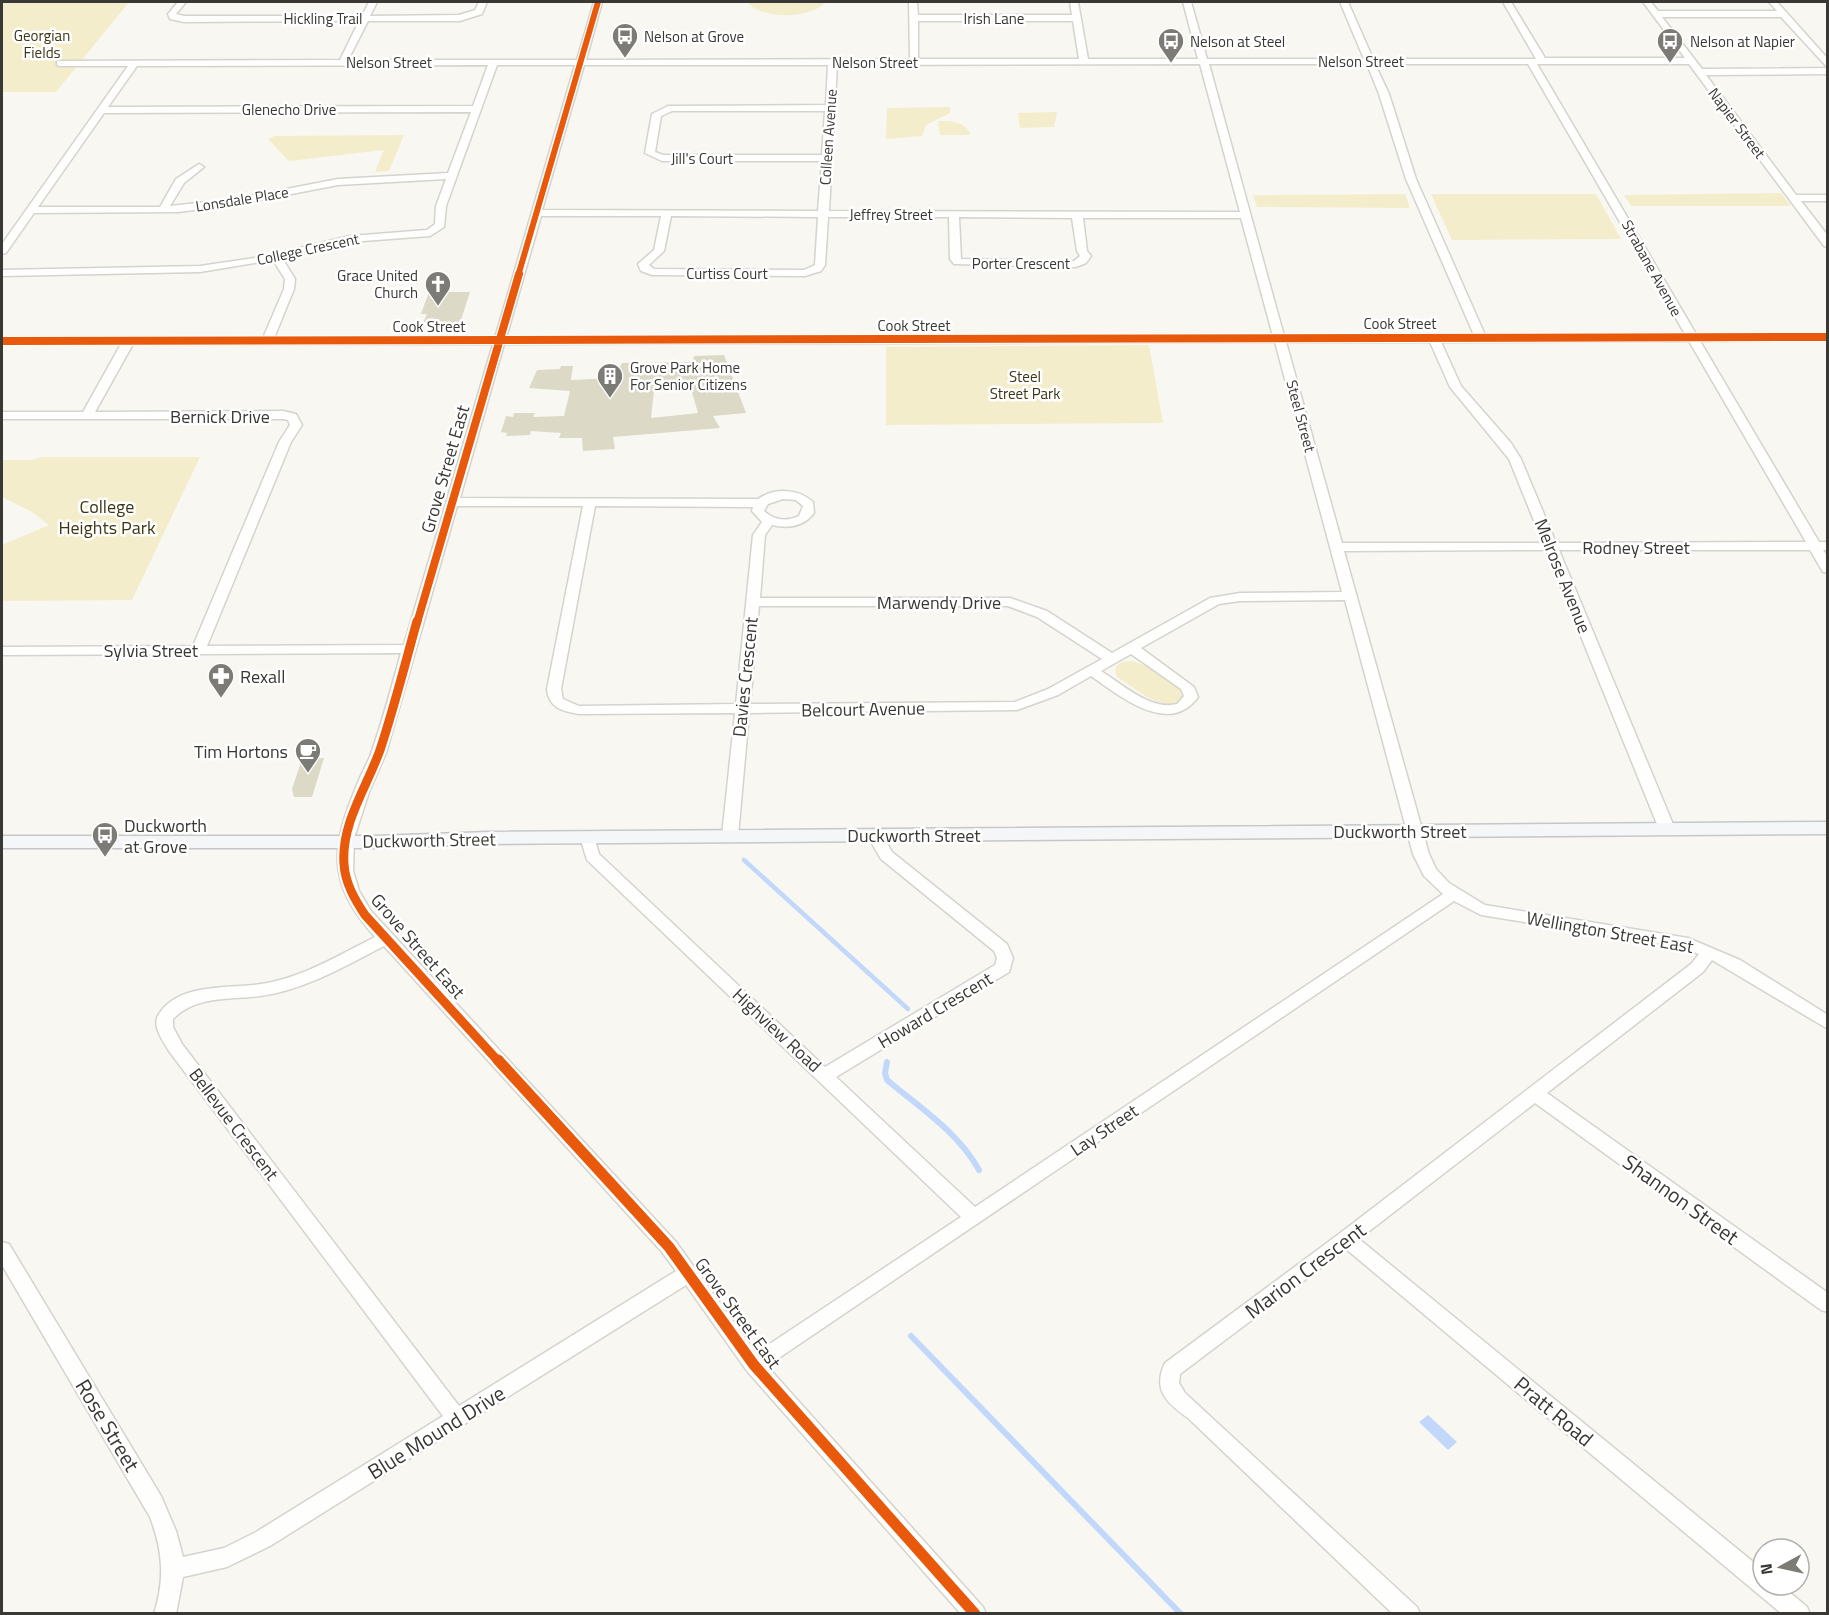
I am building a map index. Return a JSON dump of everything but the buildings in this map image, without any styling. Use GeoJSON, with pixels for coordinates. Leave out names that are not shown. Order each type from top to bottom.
{"type":"FeatureCollection","features":[{"type":"Feature","properties":{"kind":"main road","name":"Duckworth Street"},"geometry":{"type":"LineString","coordinates":[[2,842],[1827,828]]}},
{"type":"Feature","properties":{"kind":"street","name":"Hickling Trail"},"geometry":{"type":"LineString","coordinates":[[182,2],[173,12],[173,17],[184,19],[468,17],[479,12],[483,2]]}},
{"type":"Feature","properties":{"kind":"street"},"geometry":{"type":"LineString","coordinates":[[343,62],[373,2]]}},
{"type":"Feature","properties":{"kind":"street","name":"Grove Street East"},"geometry":{"type":"LineString","coordinates":[[598,2],[379,753],[363,785],[344,861],[351,892],[365,915],[669,1247],[754,1365],[975,1614]]}},
{"type":"Feature","properties":{"kind":"street"},"geometry":{"type":"LineString","coordinates":[[913,2],[914,62]]}},
{"type":"Feature","properties":{"kind":"street"},"geometry":{"type":"LineString","coordinates":[[1074,2],[1084,61]]}},
{"type":"Feature","properties":{"kind":"street","name":"Steel Street"},"geometry":{"type":"LineString","coordinates":[[1187,2],[1415,831]]}},
{"type":"Feature","properties":{"kind":"street"},"geometry":{"type":"LineString","coordinates":[[1344,2],[1384,94],[1411,179],[1481,338]]}},
{"type":"Feature","properties":{"kind":"street","name":"Strabane Avenue"},"geometry":{"type":"LineString","coordinates":[[1507,2],[1536,61],[1690,337],[1821,546],[1827,569]]}},
{"type":"Feature","properties":{"kind":"street","name":"Napier Street"},"geometry":{"type":"LineString","coordinates":[[1647,2],[1827,244]]}},
{"type":"Feature","properties":{"kind":"street"},"geometry":{"type":"LineString","coordinates":[[1773,2],[1827,65]]}},
{"type":"Feature","properties":{"kind":"street"},"geometry":{"type":"LineString","coordinates":[[1657,14],[1784,14]]}},
{"type":"Feature","properties":{"kind":"street","name":"Irish Lane"},"geometry":{"type":"LineString","coordinates":[[912,18],[1076,18]]}},
{"type":"Feature","properties":{"kind":"street","name":"Nelson Street"},"geometry":{"type":"LineString","coordinates":[[60,63],[1691,61]]}},
{"type":"Feature","properties":{"kind":"street"},"geometry":{"type":"LineString","coordinates":[[2,251],[135,62]]}},
{"type":"Feature","properties":{"kind":"street","name":"College Crescent"},"geometry":{"type":"LineString","coordinates":[[2,273],[180,270],[276,257],[350,239],[430,233],[440,225],[441,206],[494,62]]}},
{"type":"Feature","properties":{"kind":"street","name":"Colleen Avenue"},"geometry":{"type":"LineString","coordinates":[[823,213],[833,62]]}},
{"type":"Feature","properties":{"kind":"street"},"geometry":{"type":"LineString","coordinates":[[1699,72],[1827,71]]}},
{"type":"Feature","properties":{"kind":"street","name":"Jill's Court"},"geometry":{"type":"LineString","coordinates":[[827,158],[662,158],[650,153],[657,114],[662,110],[671,108],[830,108]]}},
{"type":"Feature","properties":{"kind":"street","name":"Glenecho Drive"},"geometry":{"type":"LineString","coordinates":[[102,110],[476,109]]}},
{"type":"Feature","properties":{"kind":"street"},"geometry":{"type":"LineString","coordinates":[[163,210],[180,181],[199,167]]}},
{"type":"Feature","properties":{"kind":"street","name":"Lonsdale Place"},"geometry":{"type":"LineString","coordinates":[[31,210],[163,210],[244,201],[348,181],[451,176]]}},
{"type":"Feature","properties":{"kind":"street"},"geometry":{"type":"LineString","coordinates":[[1793,198],[1827,198]]}},
{"type":"Feature","properties":{"kind":"street","name":"Jeffrey Street"},"geometry":{"type":"LineString","coordinates":[[537,213],[1245,215]]}},
{"type":"Feature","properties":{"kind":"street","name":"Curtiss Court"},"geometry":{"type":"LineString","coordinates":[[667,213],[659,251],[643,264],[645,269],[652,272],[812,272],[820,266],[823,213]]}},
{"type":"Feature","properties":{"kind":"street","name":"Porter Crescent"},"geometry":{"type":"LineString","coordinates":[[954,214],[955,259],[958,262],[1076,264],[1086,256],[1082,251],[1077,213]]}},
{"type":"Feature","properties":{"kind":"street"},"geometry":{"type":"LineString","coordinates":[[267,341],[289,289],[290,279],[276,257]]}},
{"type":"Feature","properties":{"kind":"street","name":"Cook Street"},"geometry":{"type":"LineString","coordinates":[[2,342],[1827,337]]}},
{"type":"Feature","properties":{"kind":"street","name":"Melrose Avenue"},"geometry":{"type":"LineString","coordinates":[[1434,338],[1456,387],[1511,452],[1667,829]]}},
{"type":"Feature","properties":{"kind":"street"},"geometry":{"type":"LineString","coordinates":[[87,416],[129,341]]}},
{"type":"Feature","properties":{"kind":"street","name":"Bernick Drive"},"geometry":{"type":"LineString","coordinates":[[2,416],[283,415],[292,417],[296,421],[296,425],[285,442],[198,650]]}},
{"type":"Feature","properties":{"kind":"street"},"geometry":{"type":"LineString","coordinates":[[452,502],[761,503],[774,496],[792,495],[800,497],[809,505],[807,515],[786,524],[769,521],[758,511],[761,503]]}},
{"type":"Feature","properties":{"kind":"street","name":"Belcourt Avenue"},"geometry":{"type":"LineString","coordinates":[[590,502],[554,689],[557,703],[579,710],[1005,707],[1030,702],[1215,601],[1240,597],[1349,596]]}},
{"type":"Feature","properties":{"kind":"street","name":"Davies Crescent"},"geometry":{"type":"LineString","coordinates":[[730,836],[759,534],[769,521]]}},
{"type":"Feature","properties":{"kind":"street","name":"Rodney Street"},"geometry":{"type":"LineString","coordinates":[[1336,548],[1821,546]]}},
{"type":"Feature","properties":{"kind":"street","name":"Marwendy Drive"},"geometry":{"type":"LineString","coordinates":[[752,602],[1010,602],[1042,614],[1111,659]]}},
{"type":"Feature","properties":{"kind":"street"},"geometry":{"type":"LineString","coordinates":[[1091,670],[1149,707],[1163,711],[1176,710],[1188,704],[1191,698],[1187,687],[1131,647]]}},
{"type":"Feature","properties":{"kind":"street","name":"Sylvia Street"},"geometry":{"type":"LineString","coordinates":[[2,651],[410,649]]}},
{"type":"Feature","properties":{"kind":"street","name":"Wellington Street East"},"geometry":{"type":"LineString","coordinates":[[1415,831],[1429,872],[1452,894],[1481,910],[1667,939],[1709,952],[1734,964],[1827,1023]]}},
{"type":"Feature","properties":{"kind":"street","name":"Howard Crescent"},"geometry":{"type":"LineString","coordinates":[[825,1075],[1003,968],[1005,958],[1001,948],[886,855],[875,835]]}},
{"type":"Feature","properties":{"kind":"street","name":"Highview Road"},"geometry":{"type":"LineString","coordinates":[[588,837],[592,856],[974,1218]]}},
{"type":"Feature","properties":{"kind":"street","name":"Lay Street"},"geometry":{"type":"LineString","coordinates":[[754,1365],[1425,915],[1452,894]]}},
{"type":"Feature","properties":{"kind":"street","name":"Bellevue Crescent"},"geometry":{"type":"LineString","coordinates":[[386,938],[313,975],[293,982],[252,992],[206,996],[179,1002],[165,1017],[165,1027],[175,1047],[457,1419]]}},
{"type":"Feature","properties":{"kind":"street","name":"Marion Crescent"},"geometry":{"type":"LineString","coordinates":[[1409,1614],[1195,1412],[1176,1399],[1168,1375],[1172,1369],[1536,1094],[1696,968],[1709,952]]}},
{"type":"Feature","properties":{"kind":"street","name":"Shannon Street"},"geometry":{"type":"LineString","coordinates":[[1536,1094],[1827,1304]]}},
{"type":"Feature","properties":{"kind":"street","name":"Pratt Road"},"geometry":{"type":"LineString","coordinates":[[1346,1239],[1751,1573]]}},
{"type":"Feature","properties":{"kind":"street","name":"Rose Street"},"geometry":{"type":"LineString","coordinates":[[2,1249],[154,1503],[170,1543],[174,1569],[165,1614]]}},
{"type":"Feature","properties":{"kind":"street","name":"Blue Mound Drive"},"geometry":{"type":"LineString","coordinates":[[174,1569],[212,1561],[244,1550],[689,1274]]}},
{"type":"Feature","properties":{"kind":"street","name":"Pratt Road"},"geometry":{"type":"LineString","coordinates":[[1780,1597],[1800,1614]]}},
{"type":"Feature","properties":{"kind":"green space","name":"Georgian Fields"},"geometry":{"type":"Polygon","coordinates":[[[2,2],[129,2],[56,92],[2,92],[2,2]]]}},
{"type":"Feature","properties":{"kind":"green space"},"geometry":{"type":"Polygon","coordinates":[[[747,2],[826,2],[809,12],[786,15],[763,12],[747,2]]]}},
{"type":"Feature","properties":{"kind":"green space"},"geometry":{"type":"Polygon","coordinates":[[[950,107],[950,113],[926,125],[922,136],[886,139],[887,108],[950,107]]]}},
{"type":"Feature","properties":{"kind":"green space"},"geometry":{"type":"Polygon","coordinates":[[[1057,112],[1054,127],[1020,128],[1018,113],[1057,112]]]}},
{"type":"Feature","properties":{"kind":"green space"},"geometry":{"type":"Polygon","coordinates":[[[938,121],[961,124],[971,135],[940,135],[938,121]]]}},
{"type":"Feature","properties":{"kind":"green space"},"geometry":{"type":"Polygon","coordinates":[[[404,135],[389,171],[375,172],[384,150],[289,161],[268,139],[275,136],[404,135]]]}},
{"type":"Feature","properties":{"kind":"green space"},"geometry":{"type":"Polygon","coordinates":[[[1781,193],[1791,206],[1631,206],[1624,195],[1781,193]]]}},
{"type":"Feature","properties":{"kind":"green space"},"geometry":{"type":"Polygon","coordinates":[[[1405,194],[1410,208],[1257,207],[1253,195],[1405,194]]]}},
{"type":"Feature","properties":{"kind":"green space"},"geometry":{"type":"Polygon","coordinates":[[[1431,194],[1596,194],[1621,239],[1452,240],[1431,194]]]}},
{"type":"Feature","properties":{"kind":"green space","name":"Steel Street Park"},"geometry":{"type":"Polygon","coordinates":[[[1149,345],[1163,423],[886,425],[886,347],[1149,345]]]}},
{"type":"Feature","properties":{"kind":"green space","name":"College Heights Park"},"geometry":{"type":"Polygon","coordinates":[[[41,457],[200,457],[132,600],[2,601],[2,545],[49,525],[32,512],[2,497],[2,460],[33,460],[41,457]]]}},
{"type":"Feature","properties":{"kind":"green space"},"geometry":{"type":"Polygon","coordinates":[[[1132,661],[1161,674],[1184,696],[1177,702],[1160,703],[1117,677],[1115,671],[1117,666],[1132,661]]]}},
{"type":"Feature","properties":{"kind":"water"},"geometry":{"type":"Polygon","coordinates":[[[1428,1415],[1457,1442],[1448,1450],[1419,1422],[1428,1415]]]}},
{"type":"Feature","properties":{"kind":"waterway"},"geometry":{"type":"LineString","coordinates":[[744,860],[908,1009]]}},
{"type":"Feature","properties":{"kind":"waterway"},"geometry":{"type":"LineString","coordinates":[[887,1062],[885,1073],[887,1080],[949,1132],[979,1170]]}},
{"type":"Feature","properties":{"kind":"waterway"},"geometry":{"type":"LineString","coordinates":[[911,1336],[1181,1614]]}},
{"type":"Feature","properties":{"kind":"cycle path"},"geometry":{"type":"LineString","coordinates":[[598,2],[379,753],[367,777],[351,823],[344,852],[345,871],[352,891],[365,915],[669,1247],[754,1365],[975,1614]]}},
{"type":"Feature","properties":{"kind":"cycle path"},"geometry":{"type":"LineString","coordinates":[[2,341],[1828,337]]}},
{"type":"Feature","properties":{"kind":"place","name":"Nelson at Grove"},"geometry":{"type":"Point","coordinates":[625,59]}},
{"type":"Feature","properties":{"kind":"place","name":"Nelson at Steel"},"geometry":{"type":"Point","coordinates":[1171,64]}},
{"type":"Feature","properties":{"kind":"place","name":"Nelson at Napier"},"geometry":{"type":"Point","coordinates":[1670,64]}},
{"type":"Feature","properties":{"kind":"place","name":"Grace United Church"},"geometry":{"type":"Point","coordinates":[438,307]}},
{"type":"Feature","properties":{"kind":"place","name":"Grove Park Home For Senior Citizens"},"geometry":{"type":"Point","coordinates":[610,399]}},
{"type":"Feature","properties":{"kind":"place","name":"Rexall"},"geometry":{"type":"Point","coordinates":[221,699]}},
{"type":"Feature","properties":{"kind":"place","name":"Tim Hortons"},"geometry":{"type":"Point","coordinates":[308,774]}},
{"type":"Feature","properties":{"kind":"place","name":"Duckworth at Grove"},"geometry":{"type":"Point","coordinates":[105,858]}}]}
